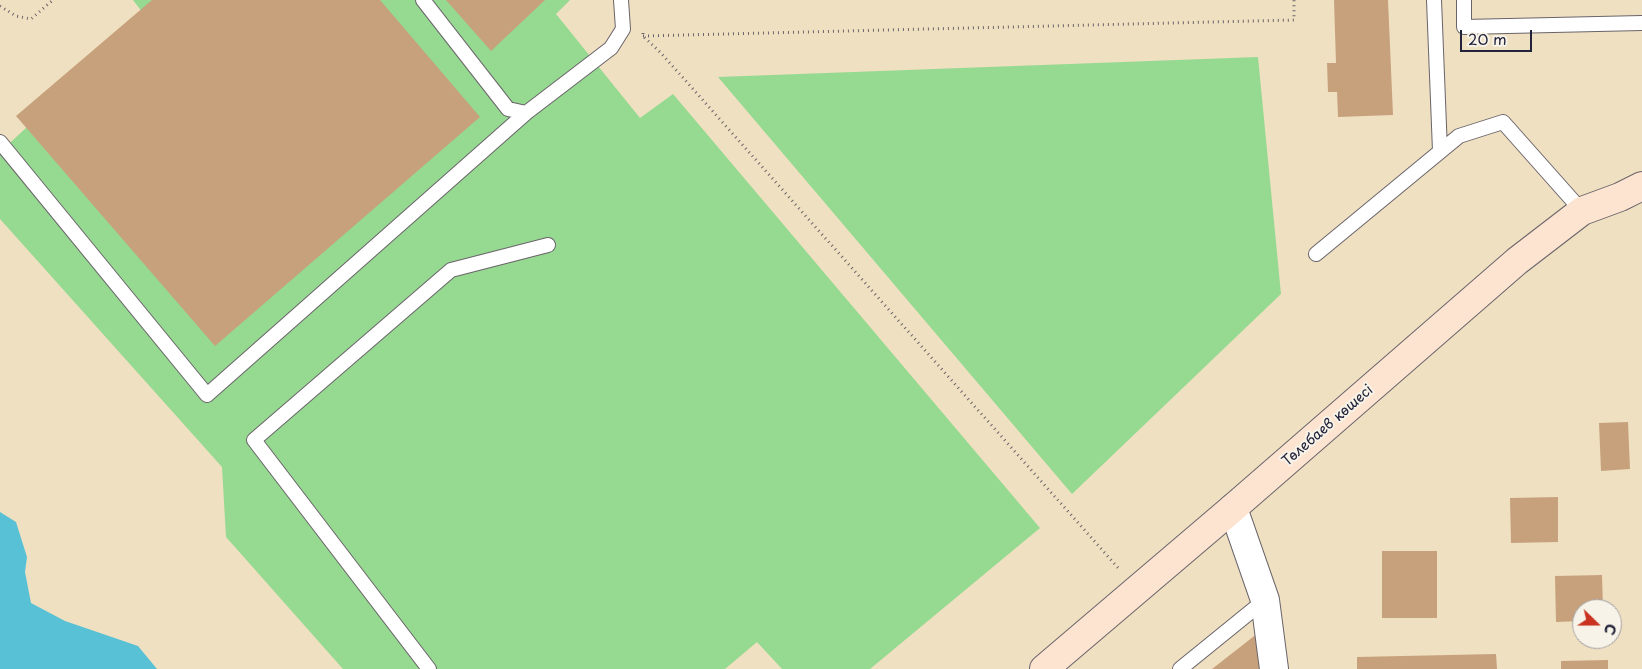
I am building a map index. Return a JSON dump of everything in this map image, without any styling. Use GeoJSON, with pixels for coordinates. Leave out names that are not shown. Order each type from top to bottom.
{"type":"FeatureCollection","features":[{"type":"Feature","properties":{"kind":"street","name":"Төлебаев көшесі"},"geometry":{"type":"LineString","coordinates":[[1044,669],[1234,508],[1517,261],[1582,211],[1631,191]]}},
{"type":"Feature","properties":{"kind":"street"},"geometry":{"type":"LineString","coordinates":[[1234,508],[1265,600],[1274,669]]}},
{"type":"Feature","properties":{"kind":"lane"},"geometry":{"type":"LineString","coordinates":[[423,0],[508,109],[526,113]]}},
{"type":"Feature","properties":{"kind":"lane"},"geometry":{"type":"LineString","coordinates":[[0,142],[207,395],[526,113],[611,48],[623,29],[621,0]]}},
{"type":"Feature","properties":{"kind":"lane"},"geometry":{"type":"LineString","coordinates":[[1434,0],[1440,152]]}},
{"type":"Feature","properties":{"kind":"lane"},"geometry":{"type":"LineString","coordinates":[[1464,0],[1464,27],[1642,23]]}},
{"type":"Feature","properties":{"kind":"lane"},"geometry":{"type":"LineString","coordinates":[[1316,254],[1459,136],[1503,122],[1582,211]]}},
{"type":"Feature","properties":{"kind":"lane"},"geometry":{"type":"LineString","coordinates":[[430,669],[254,440],[451,270],[548,245]]}},
{"type":"Feature","properties":{"kind":"lane"},"geometry":{"type":"LineString","coordinates":[[1180,669],[1265,600]]}},
{"type":"Feature","properties":{"kind":"path"},"geometry":{"type":"LineString","coordinates":[[0,6],[16,16],[31,19],[53,0]]}},
{"type":"Feature","properties":{"kind":"path"},"geometry":{"type":"LineString","coordinates":[[643,36],[1294,20],[1294,0]]}},
{"type":"Feature","properties":{"kind":"path"},"geometry":{"type":"LineString","coordinates":[[642,26],[643,36],[661,53],[1137,589]]}},
{"type":"Feature","properties":{"kind":"green space"},"geometry":{"type":"Polygon","coordinates":[[[133,0],[570,0],[556,14],[640,118],[673,94],[1040,528],[870,669],[782,669],[757,642],[725,669],[343,669],[226,537],[222,467],[0,219],[0,152],[146,17],[133,0]]]}},
{"type":"Feature","properties":{"kind":"green space"},"geometry":{"type":"Polygon","coordinates":[[[1258,57],[1281,294],[1072,494],[718,77],[1258,57]]]}},
{"type":"Feature","properties":{"kind":"water"},"geometry":{"type":"Polygon","coordinates":[[[0,512],[16,522],[27,557],[25,572],[31,603],[65,621],[138,646],[157,669],[0,669],[0,512]]]}},
{"type":"Feature","properties":{"kind":"building"},"geometry":{"type":"Polygon","coordinates":[[[152,0],[380,0],[480,117],[215,346],[16,116],[152,0]]]}},
{"type":"Feature","properties":{"kind":"building"},"geometry":{"type":"Polygon","coordinates":[[[446,0],[545,0],[491,51],[446,0]]]}},
{"type":"Feature","properties":{"kind":"building"},"geometry":{"type":"Polygon","coordinates":[[[1334,0],[1388,0],[1393,115],[1338,117],[1337,92],[1328,92],[1327,63],[1336,63],[1334,0]]]}},
{"type":"Feature","properties":{"kind":"building"},"geometry":{"type":"Polygon","coordinates":[[[1628,422],[1630,469],[1601,471],[1599,423],[1628,422]]]}},
{"type":"Feature","properties":{"kind":"building"},"geometry":{"type":"Polygon","coordinates":[[[1558,497],[1558,542],[1511,543],[1510,498],[1558,497]]]}},
{"type":"Feature","properties":{"kind":"building"},"geometry":{"type":"Polygon","coordinates":[[[1382,551],[1437,551],[1437,618],[1382,618],[1382,551]]]}},
{"type":"Feature","properties":{"kind":"building"},"geometry":{"type":"Polygon","coordinates":[[[1602,575],[1603,599],[1572,599],[1572,621],[1556,622],[1555,576],[1602,575]]]}},
{"type":"Feature","properties":{"kind":"building"},"geometry":{"type":"Polygon","coordinates":[[[1258,633],[1263,669],[1212,669],[1258,633]]]}},
{"type":"Feature","properties":{"kind":"building"},"geometry":{"type":"Polygon","coordinates":[[[1496,654],[1497,669],[1357,669],[1357,657],[1496,654]]]}},
{"type":"Feature","properties":{"kind":"building"},"geometry":{"type":"Polygon","coordinates":[[[1608,660],[1608,669],[1561,669],[1561,661],[1608,660]]]}}]}
